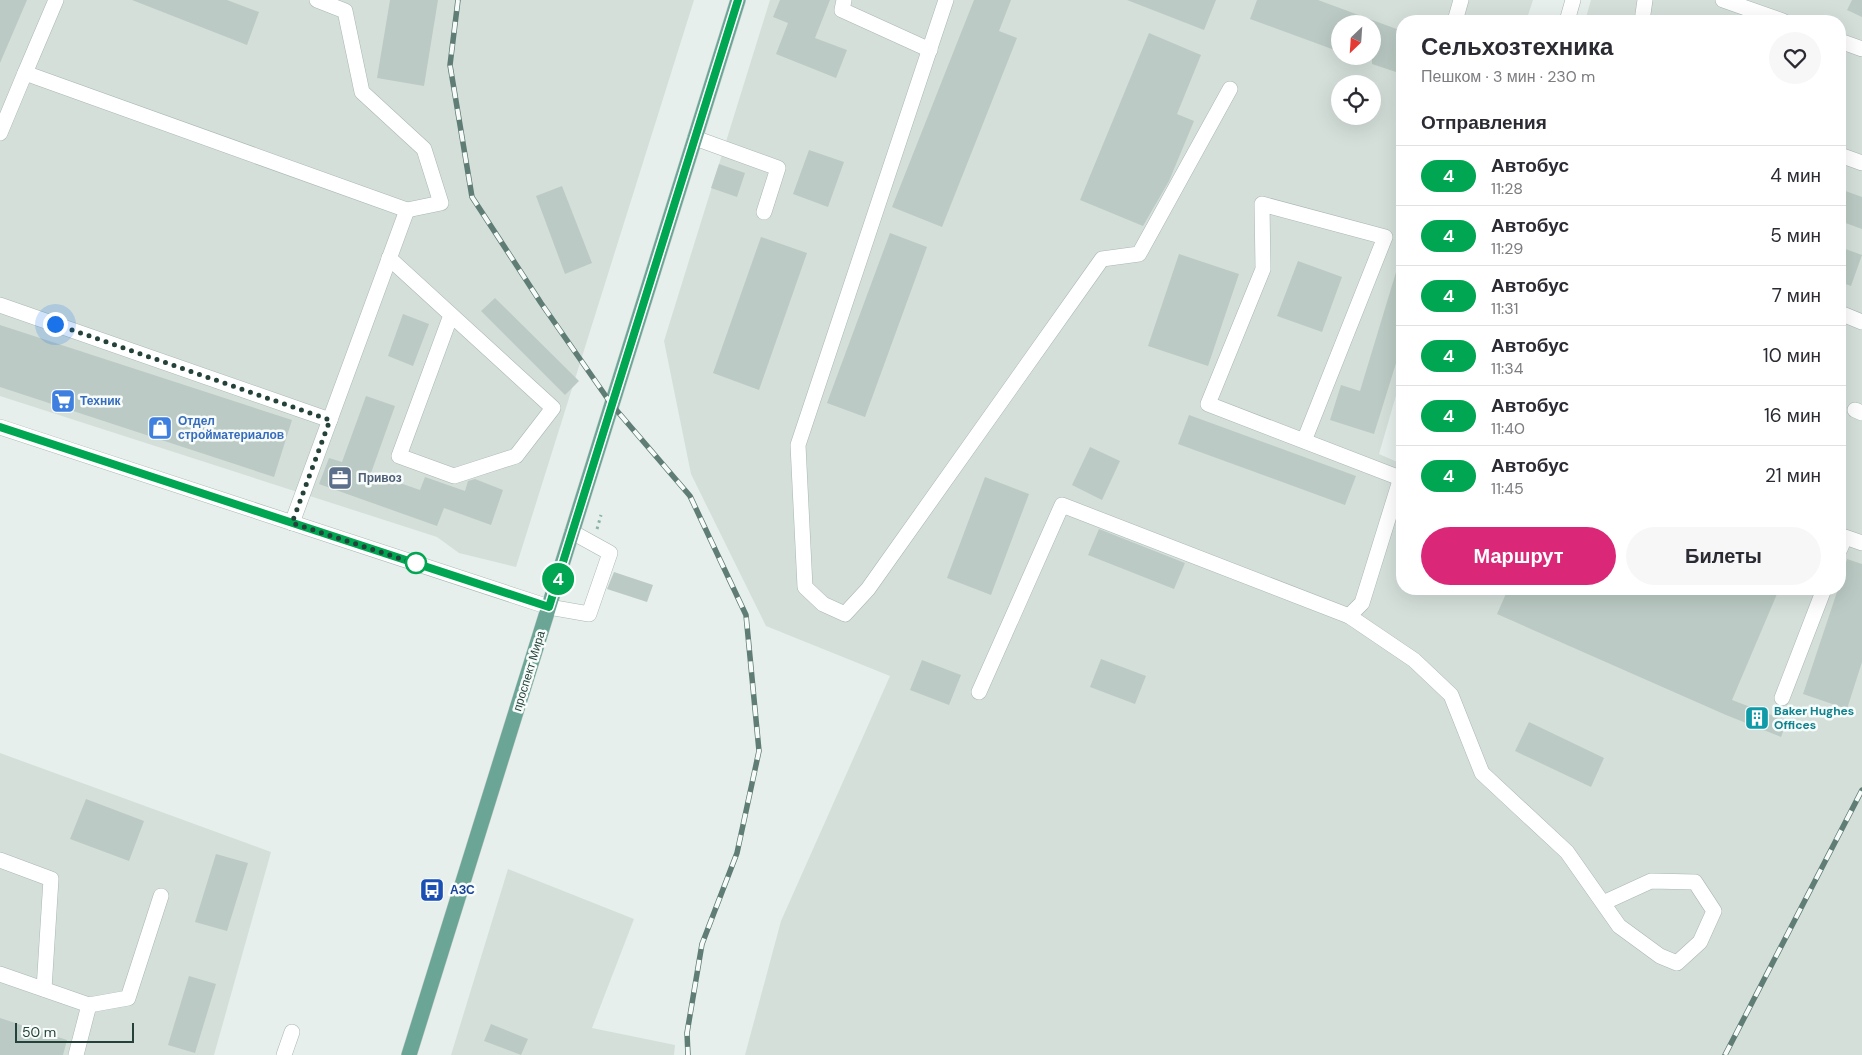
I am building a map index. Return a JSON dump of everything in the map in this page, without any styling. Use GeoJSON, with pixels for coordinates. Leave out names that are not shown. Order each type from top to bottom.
{"type":"FeatureCollection","features":[{"type":"Feature","properties":{"kind":"main road","name":"проспект Мира"},"geometry":{"type":"LineString","coordinates":[[409,1055],[738,0]]}},
{"type":"Feature","properties":{"kind":"street"},"geometry":{"type":"LineString","coordinates":[[0,133],[56,0]]}},
{"type":"Feature","properties":{"kind":"street"},"geometry":{"type":"LineString","coordinates":[[25,74],[406,210],[442,203],[424,149],[362,92],[345,11],[317,0]]}},
{"type":"Feature","properties":{"kind":"street"},"geometry":{"type":"LineString","coordinates":[[844,0],[842,10],[930,50]]}},
{"type":"Feature","properties":{"kind":"street"},"geometry":{"type":"LineString","coordinates":[[946,0],[798,445],[806,587],[823,604],[845,614],[868,589],[1102,258],[1139,254],[1230,89]]}},
{"type":"Feature","properties":{"kind":"street"},"geometry":{"type":"LineString","coordinates":[[1457,15],[1461,0]]}},
{"type":"Feature","properties":{"kind":"street"},"geometry":{"type":"LineString","coordinates":[[1569,15],[1573,0]]}},
{"type":"Feature","properties":{"kind":"street"},"geometry":{"type":"LineString","coordinates":[[1643,15],[1645,0]]}},
{"type":"Feature","properties":{"kind":"street"},"geometry":{"type":"LineString","coordinates":[[1723,0],[1766,15]]}},
{"type":"Feature","properties":{"kind":"street"},"geometry":{"type":"LineString","coordinates":[[1846,43],[1862,49]]}},
{"type":"Feature","properties":{"kind":"street"},"geometry":{"type":"LineString","coordinates":[[695,138],[778,168],[764,212]]}},
{"type":"Feature","properties":{"kind":"street"},"geometry":{"type":"LineString","coordinates":[[1846,157],[1862,163]]}},
{"type":"Feature","properties":{"kind":"street"},"geometry":{"type":"LineString","coordinates":[[1304,441],[1385,237],[1262,204],[1264,269],[1208,404],[1304,441],[1396,474]]}},
{"type":"Feature","properties":{"kind":"street"},"geometry":{"type":"LineString","coordinates":[[292,523],[406,210]]}},
{"type":"Feature","properties":{"kind":"street"},"geometry":{"type":"LineString","coordinates":[[389,258],[553,408],[516,456],[454,476],[399,456],[451,315]]}},
{"type":"Feature","properties":{"kind":"street"},"geometry":{"type":"LineString","coordinates":[[0,304],[330,420]]}},
{"type":"Feature","properties":{"kind":"street"},"geometry":{"type":"LineString","coordinates":[[1846,315],[1862,322]]}},
{"type":"Feature","properties":{"kind":"street"},"geometry":{"type":"LineString","coordinates":[[0,427],[549,607],[589,614],[610,553],[572,532]]}},
{"type":"Feature","properties":{"kind":"street"},"geometry":{"type":"LineString","coordinates":[[1349,616],[1362,603],[1396,492]]}},
{"type":"Feature","properties":{"kind":"street"},"geometry":{"type":"LineString","coordinates":[[979,692],[1062,505],[1349,616],[1414,660],[1452,695],[1482,773],[1567,852],[1619,926],[1660,956],[1677,963],[1700,942],[1714,911],[1696,882],[1651,881],[1603,903]]}},
{"type":"Feature","properties":{"kind":"street"},"geometry":{"type":"LineString","coordinates":[[1846,537],[1862,543]]}},
{"type":"Feature","properties":{"kind":"street"},"geometry":{"type":"LineString","coordinates":[[1782,698],[1822,595]]}},
{"type":"Feature","properties":{"kind":"street"},"geometry":{"type":"LineString","coordinates":[[0,860],[51,879],[44,989]]}},
{"type":"Feature","properties":{"kind":"street"},"geometry":{"type":"LineString","coordinates":[[0,974],[89,1005],[128,998],[161,896]]}},
{"type":"Feature","properties":{"kind":"street"},"geometry":{"type":"LineString","coordinates":[[76,1055],[89,1005]]}},
{"type":"Feature","properties":{"kind":"street"},"geometry":{"type":"LineString","coordinates":[[284,1055],[292,1032]]}},
{"type":"Feature","properties":{"kind":"shaded area"},"geometry":{"type":"Polygon","coordinates":[[[0,0],[694,0],[516,567],[459,553],[437,537],[0,396],[0,0]]]}},
{"type":"Feature","properties":{"kind":"shaded area"},"geometry":{"type":"Polygon","coordinates":[[[770,0],[1533,0],[1528,15],[1396,15],[1396,396],[1379,454],[1396,461],[1396,595],[1846,595],[1846,15],[1587,15],[1591,0],[1862,0],[1862,1055],[745,1055],[781,921],[890,676],[766,626],[691,474],[664,341],[770,0]]]}},
{"type":"Feature","properties":{"kind":"shaded area"},"geometry":{"type":"Polygon","coordinates":[[[0,753],[271,852],[214,1055],[0,1055],[0,753]]]}},
{"type":"Feature","properties":{"kind":"shaded area"},"geometry":{"type":"Polygon","coordinates":[[[508,869],[634,919],[592,1028],[675,1045],[674,1055],[451,1055],[508,869]]]}},
{"type":"Feature","properties":{"kind":"building"},"geometry":{"type":"Polygon","coordinates":[[[0,0],[27,0],[0,63],[0,0]]]}},
{"type":"Feature","properties":{"kind":"building"},"geometry":{"type":"Polygon","coordinates":[[[132,0],[227,0],[259,12],[247,45],[132,0]]]}},
{"type":"Feature","properties":{"kind":"building"},"geometry":{"type":"Polygon","coordinates":[[[390,0],[438,0],[424,86],[377,78],[390,0]]]}},
{"type":"Feature","properties":{"kind":"building"},"geometry":{"type":"Polygon","coordinates":[[[780,0],[830,0],[815,38],[847,50],[836,78],[776,54],[788,23],[773,17],[780,0]]]}},
{"type":"Feature","properties":{"kind":"building"},"geometry":{"type":"Polygon","coordinates":[[[974,0],[1011,0],[999,31],[1017,38],[942,227],[892,207],[974,0]]]}},
{"type":"Feature","properties":{"kind":"building"},"geometry":{"type":"Polygon","coordinates":[[[1127,0],[1216,0],[1204,30],[1127,0]]]}},
{"type":"Feature","properties":{"kind":"building"},"geometry":{"type":"Polygon","coordinates":[[[1257,0],[1318,0],[1359,15],[1331,15],[1331,49],[1250,19],[1257,0]]]}},
{"type":"Feature","properties":{"kind":"building"},"geometry":{"type":"Polygon","coordinates":[[[1852,0],[1862,0],[1862,17],[1847,10],[1852,0]]]}},
{"type":"Feature","properties":{"kind":"building"},"geometry":{"type":"Polygon","coordinates":[[[1381,23],[1396,29],[1396,72],[1375,65],[1381,65],[1381,23]]]}},
{"type":"Feature","properties":{"kind":"building"},"geometry":{"type":"Polygon","coordinates":[[[1149,33],[1201,55],[1177,114],[1194,121],[1169,181],[1143,226],[1080,200],[1149,33]]]}},
{"type":"Feature","properties":{"kind":"building"},"geometry":{"type":"Polygon","coordinates":[[[809,150],[844,162],[828,207],[793,194],[809,150]]]}},
{"type":"Feature","properties":{"kind":"building"},"geometry":{"type":"Polygon","coordinates":[[[719,164],[745,173],[737,197],[711,188],[719,164]]]}},
{"type":"Feature","properties":{"kind":"building"},"geometry":{"type":"Polygon","coordinates":[[[562,186],[592,263],[565,274],[536,196],[562,186]]]}},
{"type":"Feature","properties":{"kind":"building"},"geometry":{"type":"Polygon","coordinates":[[[1846,191],[1862,197],[1862,229],[1846,223],[1846,191]]]}},
{"type":"Feature","properties":{"kind":"building"},"geometry":{"type":"Polygon","coordinates":[[[890,233],[927,247],[865,417],[827,403],[890,233]]]}},
{"type":"Feature","properties":{"kind":"building"},"geometry":{"type":"Polygon","coordinates":[[[761,237],[807,253],[759,390],[713,373],[761,237]]]}},
{"type":"Feature","properties":{"kind":"building"},"geometry":{"type":"Polygon","coordinates":[[[1846,249],[1862,255],[1851,286],[1846,284],[1846,249]]]}},
{"type":"Feature","properties":{"kind":"building"},"geometry":{"type":"Polygon","coordinates":[[[1179,254],[1239,274],[1208,366],[1148,346],[1179,254]]]}},
{"type":"Feature","properties":{"kind":"building"},"geometry":{"type":"Polygon","coordinates":[[[1298,261],[1342,277],[1322,332],[1277,316],[1298,261]]]}},
{"type":"Feature","properties":{"kind":"building"},"geometry":{"type":"Polygon","coordinates":[[[1396,272],[1396,363],[1374,434],[1330,420],[1341,385],[1360,391],[1396,272]]]}},
{"type":"Feature","properties":{"kind":"building"},"geometry":{"type":"Polygon","coordinates":[[[495,298],[579,381],[565,395],[481,311],[495,298]]]}},
{"type":"Feature","properties":{"kind":"building"},"geometry":{"type":"Polygon","coordinates":[[[403,314],[429,324],[413,366],[388,356],[403,314]]]}},
{"type":"Feature","properties":{"kind":"building"},"geometry":{"type":"Polygon","coordinates":[[[0,325],[292,420],[274,477],[0,387],[0,325]]]}},
{"type":"Feature","properties":{"kind":"building"},"geometry":{"type":"Polygon","coordinates":[[[366,396],[395,406],[371,473],[420,490],[425,477],[465,491],[468,481],[475,479],[503,490],[491,525],[444,508],[437,526],[319,484],[329,458],[342,462],[366,396]]]}},
{"type":"Feature","properties":{"kind":"building"},"geometry":{"type":"Polygon","coordinates":[[[1189,415],[1356,476],[1345,505],[1178,444],[1189,415]]]}},
{"type":"Feature","properties":{"kind":"building"},"geometry":{"type":"Polygon","coordinates":[[[1090,447],[1120,461],[1102,500],[1072,485],[1090,447]]]}},
{"type":"Feature","properties":{"kind":"building"},"geometry":{"type":"Polygon","coordinates":[[[985,477],[1029,494],[991,595],[947,578],[985,477]]]}},
{"type":"Feature","properties":{"kind":"building"},"geometry":{"type":"Polygon","coordinates":[[[1099,529],[1185,563],[1174,589],[1088,555],[1099,529]]]}},
{"type":"Feature","properties":{"kind":"building"},"geometry":{"type":"Polygon","coordinates":[[[1847,559],[1862,564],[1862,662],[1847,709],[1803,694],[1836,595],[1846,595],[1847,559]]]}},
{"type":"Feature","properties":{"kind":"building"},"geometry":{"type":"Polygon","coordinates":[[[614,572],[653,585],[647,602],[607,589],[614,572]]]}},
{"type":"Feature","properties":{"kind":"building"},"geometry":{"type":"Polygon","coordinates":[[[1505,595],[1777,595],[1732,700],[1787,721],[1781,737],[1726,715],[1497,614],[1505,595]]]}},
{"type":"Feature","properties":{"kind":"building"},"geometry":{"type":"Polygon","coordinates":[[[1101,659],[1146,676],[1135,704],[1090,687],[1101,659]]]}},
{"type":"Feature","properties":{"kind":"building"},"geometry":{"type":"Polygon","coordinates":[[[922,660],[961,675],[949,705],[910,690],[922,660]]]}},
{"type":"Feature","properties":{"kind":"building"},"geometry":{"type":"Polygon","coordinates":[[[1529,722],[1604,758],[1591,787],[1515,751],[1529,722]]]}},
{"type":"Feature","properties":{"kind":"building"},"geometry":{"type":"Polygon","coordinates":[[[86,799],[144,821],[129,861],[70,839],[86,799]]]}},
{"type":"Feature","properties":{"kind":"building"},"geometry":{"type":"Polygon","coordinates":[[[216,854],[248,863],[227,931],[195,922],[216,854]]]}},
{"type":"Feature","properties":{"kind":"building"},"geometry":{"type":"Polygon","coordinates":[[[189,976],[216,984],[195,1053],[168,1045],[189,976]]]}},
{"type":"Feature","properties":{"kind":"building"},"geometry":{"type":"Polygon","coordinates":[[[0,1018],[67,1040],[63,1055],[0,1055],[0,1018]]]}},
{"type":"Feature","properties":{"kind":"building"},"geometry":{"type":"Polygon","coordinates":[[[491,1024],[528,1039],[521,1055],[484,1041],[491,1024]]]}},
{"type":"Feature","properties":{"kind":"railway"},"geometry":{"type":"LineString","coordinates":[[458,0],[450,65],[472,197],[541,303],[612,405],[690,496],[746,615],[759,751],[737,853],[702,944],[687,1033],[688,1055]]}},
{"type":"Feature","properties":{"kind":"railway"},"geometry":{"type":"LineString","coordinates":[[1725,1055],[1862,790]]}},
{"type":"Feature","properties":{"kind":"bus line","name":"4"},"geometry":{"type":"LineString","coordinates":[[0,427],[549,607],[738,0]]}},
{"type":"Feature","properties":{"kind":"place","name":"Техник"},"geometry":{"type":"Point","coordinates":[63,401]}},
{"type":"Feature","properties":{"kind":"place","name":"Отдел стройматериалов"},"geometry":{"type":"Point","coordinates":[160,428]}},
{"type":"Feature","properties":{"kind":"place","name":"Привоз"},"geometry":{"type":"Point","coordinates":[340,478]}},
{"type":"Feature","properties":{"kind":"place","name":"Baker Hughes Offices"},"geometry":{"type":"Point","coordinates":[1757,718]}},
{"type":"Feature","properties":{"kind":"place","name":"АЗС"},"geometry":{"type":"Point","coordinates":[432,890]}},
{"type":"Feature","properties":{"kind":"route"},"geometry":{"type":"LineString","coordinates":[[55,324],[330,420],[292,523],[420,565],[416,563]]}}]}
